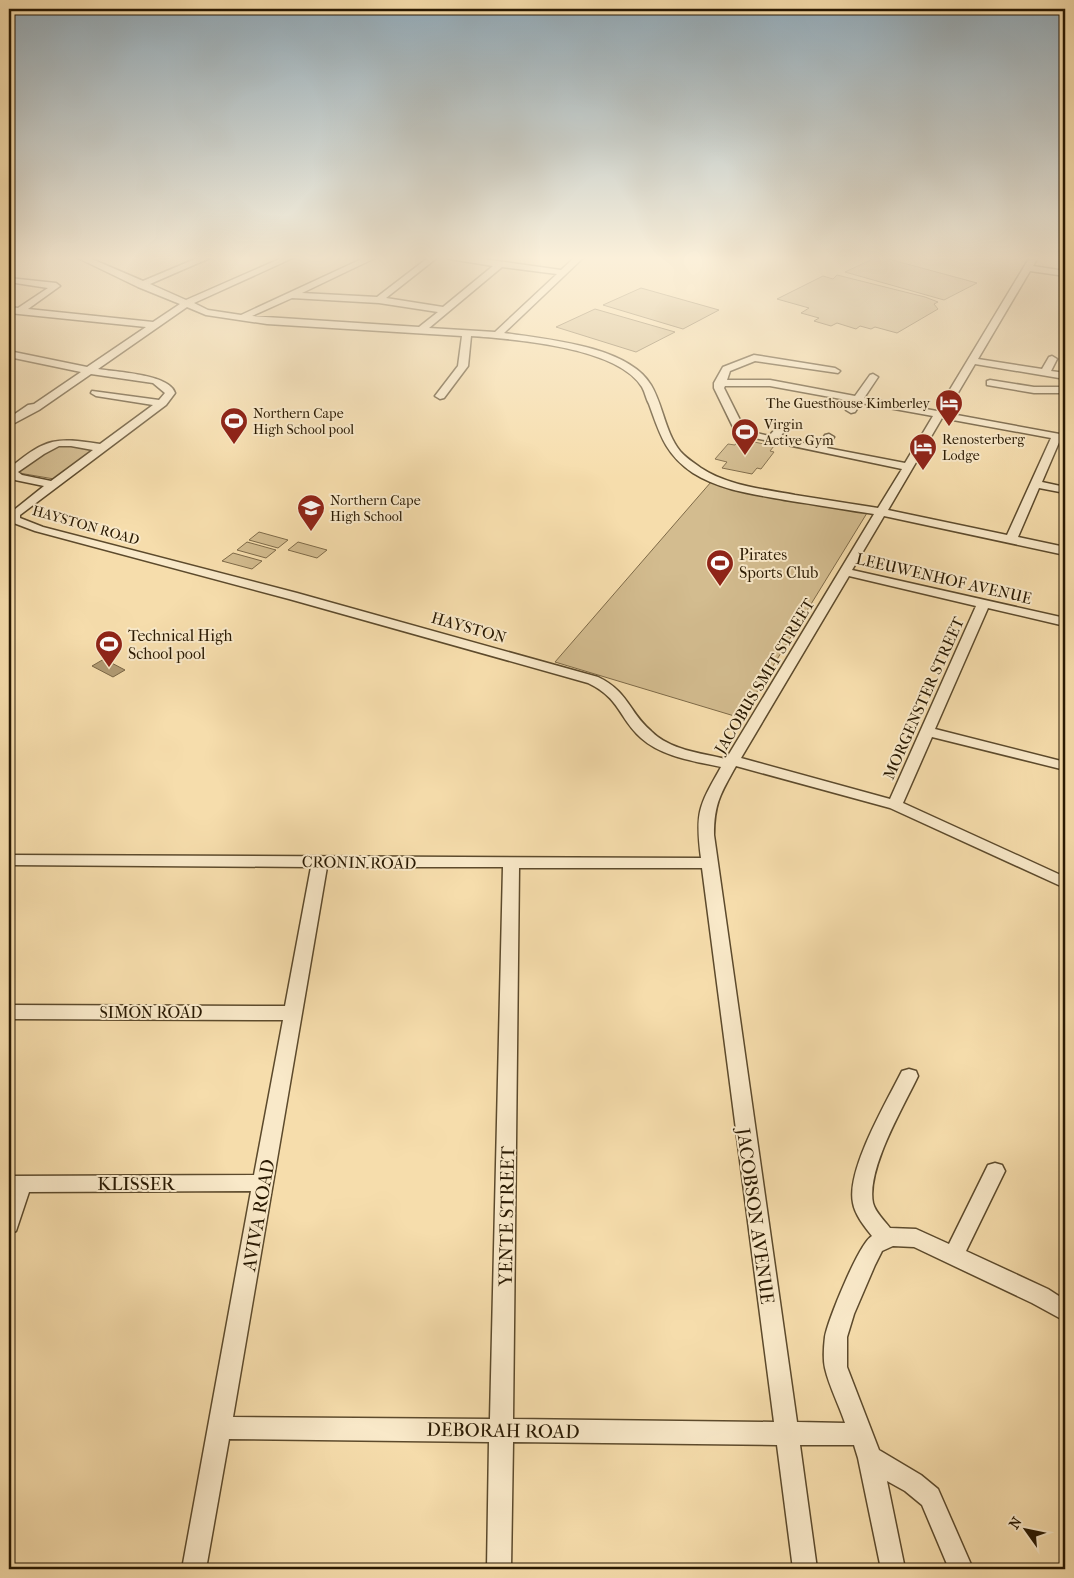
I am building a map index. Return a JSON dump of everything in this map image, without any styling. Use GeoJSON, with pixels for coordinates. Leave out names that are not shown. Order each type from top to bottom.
{"type":"FeatureCollection","features":[{"type":"Feature","properties":{"kind":"street"},"geometry":{"type":"LineString","coordinates":[[9,423],[148,331]]}},
{"type":"Feature","properties":{"kind":"street"},"geometry":{"type":"LineString","coordinates":[[414,331],[497,335],[574,347],[600,354],[628,368],[646,385],[671,447],[690,466],[706,475],[753,491],[881,512],[1065,551]]}},
{"type":"Feature","properties":{"kind":"street"},"geometry":{"type":"LineString","coordinates":[[497,335],[502,331]]}},
{"type":"Feature","properties":{"kind":"street","name":"JACOBUS SMIT STREET"},"geometry":{"type":"LineString","coordinates":[[709,863],[705,825],[710,799],[939,414],[991,331]]}},
{"type":"Feature","properties":{"kind":"street"},"geometry":{"type":"LineString","coordinates":[[440,396],[463,366],[467,333]]}},
{"type":"Feature","properties":{"kind":"street"},"geometry":{"type":"LineString","coordinates":[[10,355],[162,383],[169,389],[170,393],[162,403],[96,393]]}},
{"type":"Feature","properties":{"kind":"street"},"geometry":{"type":"LineString","coordinates":[[909,467],[753,436],[740,430],[719,388],[719,383],[726,369],[751,358],[760,358],[858,400],[1061,437],[1036,484],[1011,539]]}},
{"type":"Feature","properties":{"kind":"street"},"geometry":{"type":"LineString","coordinates":[[1045,373],[1052,359]]}},
{"type":"Feature","properties":{"kind":"street"},"geometry":{"type":"LineString","coordinates":[[973,361],[1065,376]]}},
{"type":"Feature","properties":{"kind":"street"},"geometry":{"type":"LineString","coordinates":[[719,383],[762,382],[835,371]]}},
{"type":"Feature","properties":{"kind":"street"},"geometry":{"type":"LineString","coordinates":[[789,398],[805,377]]}},
{"type":"Feature","properties":{"kind":"street"},"geometry":{"type":"LineString","coordinates":[[851,410],[873,377]]}},
{"type":"Feature","properties":{"kind":"street"},"geometry":{"type":"LineString","coordinates":[[990,383],[1032,394],[1065,390]]}},
{"type":"Feature","properties":{"kind":"street","name":"HAYSTON ROAD"},"geometry":{"type":"LineString","coordinates":[[162,403],[14,514],[14,520],[174,565]]}},
{"type":"Feature","properties":{"kind":"street"},"geometry":{"type":"LineString","coordinates":[[772,440],[782,428]]}},
{"type":"Feature","properties":{"kind":"street"},"geometry":{"type":"LineString","coordinates":[[820,450],[829,437]]}},
{"type":"Feature","properties":{"kind":"street","name":"HAYSTON ROAD"},"geometry":{"type":"LineString","coordinates":[[53,485],[19,478],[11,473],[55,442],[64,441],[102,448]]}},
{"type":"Feature","properties":{"kind":"street"},"geometry":{"type":"LineString","coordinates":[[1036,484],[1065,490]]}},
{"type":"Feature","properties":{"kind":"street"},"geometry":{"type":"LineString","coordinates":[[9,527],[24,524]]}},
{"type":"Feature","properties":{"kind":"street","name":"HAYSTON"},"geometry":{"type":"LineString","coordinates":[[174,565],[293,596],[593,680],[606,686],[620,698],[641,729],[656,742],[682,752],[731,762],[895,806],[1065,884]]}},
{"type":"Feature","properties":{"kind":"street","name":"LEEUWENHOF AVENUE"},"geometry":{"type":"LineString","coordinates":[[845,572],[1065,622]]}},
{"type":"Feature","properties":{"kind":"street","name":"MORGENSTER STREET"},"geometry":{"type":"LineString","coordinates":[[895,806],[983,604]]}},
{"type":"Feature","properties":{"kind":"street"},"geometry":{"type":"LineString","coordinates":[[927,731],[1065,766]]}},
{"type":"Feature","properties":{"kind":"street","name":"CRONIN ROAD"},"geometry":{"type":"LineString","coordinates":[[9,860],[709,863]]}},
{"type":"Feature","properties":{"kind":"street","name":"AVIVA ROAD"},"geometry":{"type":"LineString","coordinates":[[194,1569],[320,861]]}},
{"type":"Feature","properties":{"kind":"street","name":"YENTE STREET"},"geometry":{"type":"LineString","coordinates":[[499,1569],[512,863]]}},
{"type":"Feature","properties":{"kind":"street","name":"JACOBSON AVENUE"},"geometry":{"type":"LineString","coordinates":[[709,863],[804,1569]]}},
{"type":"Feature","properties":{"kind":"street","name":"SIMON ROAD"},"geometry":{"type":"LineString","coordinates":[[9,1012],[294,1013]]}},
{"type":"Feature","properties":{"kind":"street"},"geometry":{"type":"LineString","coordinates":[[886,1239],[865,1207],[862,1198],[862,1187],[868,1163],[909,1076]]}},
{"type":"Feature","properties":{"kind":"street"},"geometry":{"type":"LineString","coordinates":[[954,1255],[995,1171]]}},
{"type":"Feature","properties":{"kind":"street","name":"KLISSER"},"geometry":{"type":"LineString","coordinates":[[16,1184],[263,1183]]}},
{"type":"Feature","properties":{"kind":"street"},"geometry":{"type":"LineString","coordinates":[[9,1225],[16,1184]]}},
{"type":"Feature","properties":{"kind":"street"},"geometry":{"type":"LineString","coordinates":[[893,1569],[870,1458],[837,1374],[836,1337],[846,1306],[866,1260],[875,1245],[886,1239],[898,1236],[916,1238],[1040,1296],[1065,1311]]}},
{"type":"Feature","properties":{"kind":"street","name":"DEBORAH ROAD"},"geometry":{"type":"LineString","coordinates":[[220,1428],[786,1435],[862,1434]]}},
{"type":"Feature","properties":{"kind":"street"},"geometry":{"type":"LineString","coordinates":[[870,1458],[920,1487],[930,1497],[961,1569]]}},
{"type":"Feature","properties":{"kind":"shaded area"},"geometry":{"type":"Polygon","coordinates":[[[568,331],[675,332],[636,352],[568,331]]]}},
{"type":"Feature","properties":{"kind":"shaded area","name":"Virgin Active Gym"},"geometry":{"type":"Polygon","coordinates":[[[739,439],[774,446],[770,451],[774,452],[761,469],[757,468],[752,474],[722,468],[727,462],[715,459],[728,444],[735,445],[739,439]]]}},
{"type":"Feature","properties":{"kind":"shaded area"},"geometry":{"type":"Polygon","coordinates":[[[62,441],[95,451],[54,479],[18,472],[62,441]]]}},
{"type":"Feature","properties":{"kind":"shaded area","name":"Pirates Sports Club"},"geometry":{"type":"Polygon","coordinates":[[[711,482],[867,513],[741,718],[555,662],[711,482]]]}},
{"type":"Feature","properties":{"kind":"shaded area"},"geometry":{"type":"Polygon","coordinates":[[[259,532],[288,540],[278,548],[249,540],[259,532]]]}},
{"type":"Feature","properties":{"kind":"shaded area"},"geometry":{"type":"Polygon","coordinates":[[[247,542],[276,550],[266,558],[237,550],[247,542]]]}},
{"type":"Feature","properties":{"kind":"shaded area"},"geometry":{"type":"Polygon","coordinates":[[[298,542],[327,550],[317,558],[288,550],[298,542]]]}},
{"type":"Feature","properties":{"kind":"shaded area"},"geometry":{"type":"Polygon","coordinates":[[[233,553],[262,561],[252,569],[222,561],[233,553]]]}},
{"type":"Feature","properties":{"kind":"shaded area","name":"Technical High School pool"},"geometry":{"type":"Polygon","coordinates":[[[104,659],[125,670],[113,677],[92,666],[104,659]]]}},
{"type":"Feature","properties":{"kind":"place","name":"The Guesthouse Kimberley"},"geometry":{"type":"Point","coordinates":[949,427]}},
{"type":"Feature","properties":{"kind":"place","name":"Northern Cape High School pool"},"geometry":{"type":"Point","coordinates":[234,445]}},
{"type":"Feature","properties":{"kind":"place","name":"Virgin Active Gym"},"geometry":{"type":"Point","coordinates":[745,456]}},
{"type":"Feature","properties":{"kind":"place","name":"Renosterberg Lodge"},"geometry":{"type":"Point","coordinates":[923,471]}},
{"type":"Feature","properties":{"kind":"place","name":"Northern Cape High School"},"geometry":{"type":"Point","coordinates":[311,532]}},
{"type":"Feature","properties":{"kind":"place","name":"Pirates Sports Club"},"geometry":{"type":"Point","coordinates":[720,587]}},
{"type":"Feature","properties":{"kind":"place","name":"Technical High School pool"},"geometry":{"type":"Point","coordinates":[109,668]}}]}
